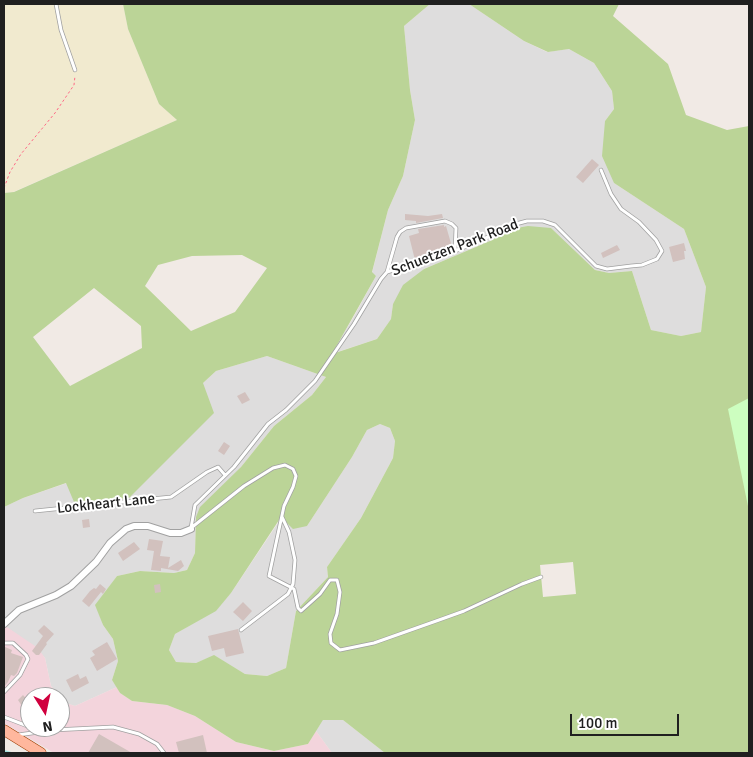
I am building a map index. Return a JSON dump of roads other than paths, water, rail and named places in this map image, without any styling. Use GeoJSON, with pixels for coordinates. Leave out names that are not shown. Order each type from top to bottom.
{"type":"FeatureCollection","features":[{"type":"Feature","properties":{"kind":"main road"},"geometry":{"type":"LineString","coordinates":[[8,732],[42,753]]}},
{"type":"Feature","properties":{"kind":"street"},"geometry":{"type":"LineString","coordinates":[[4,624],[19,610],[56,595],[71,586],[126,529],[134,526],[148,526],[170,533],[181,533],[191,528]]}},
{"type":"Feature","properties":{"kind":"lane"},"geometry":{"type":"LineString","coordinates":[[56,4],[60,30],[75,70]]}},
{"type":"Feature","properties":{"kind":"lane","name":"Schuetzen Park Road"},"geometry":{"type":"LineString","coordinates":[[191,528],[195,505],[234,467],[268,424],[286,410],[316,380],[387,272],[455,251],[512,224],[527,221],[542,221],[555,225],[596,266],[607,269],[642,265],[657,259],[662,251],[656,240],[639,222],[621,209],[611,194],[601,170]]}},
{"type":"Feature","properties":{"kind":"lane"},"geometry":{"type":"LineString","coordinates":[[387,272],[397,237],[406,228],[445,221],[452,224],[456,228],[455,251]]}},
{"type":"Feature","properties":{"kind":"lane"},"geometry":{"type":"LineString","coordinates":[[191,528],[250,482],[273,468],[285,465],[293,469],[296,476],[294,487],[284,506],[269,576],[291,588],[295,594],[298,608],[301,610],[320,594],[330,580],[337,580],[340,592],[337,614],[330,634],[331,643],[340,650],[374,643],[439,620],[541,577]]}},
{"type":"Feature","properties":{"kind":"lane","name":"Lockheart Lane"},"geometry":{"type":"LineString","coordinates":[[35,512],[171,496],[218,467],[225,475]]}},
{"type":"Feature","properties":{"kind":"lane"},"geometry":{"type":"LineString","coordinates":[[241,630],[288,594],[291,588],[295,560],[289,532],[282,517]]}},
{"type":"Feature","properties":{"kind":"lane"},"geometry":{"type":"LineString","coordinates":[[4,643],[13,643],[28,659],[20,675],[4,692]]}},
{"type":"Feature","properties":{"kind":"lane"},"geometry":{"type":"LineString","coordinates":[[4,717],[20,723]]}},
{"type":"Feature","properties":{"kind":"lane"},"geometry":{"type":"LineString","coordinates":[[70,729],[114,727],[139,734],[157,744],[164,753]]}},
{"type":"Feature","properties":{"kind":"waterway"},"geometry":{"type":"LineString","coordinates":[[4,751],[11,753]]}}]}
